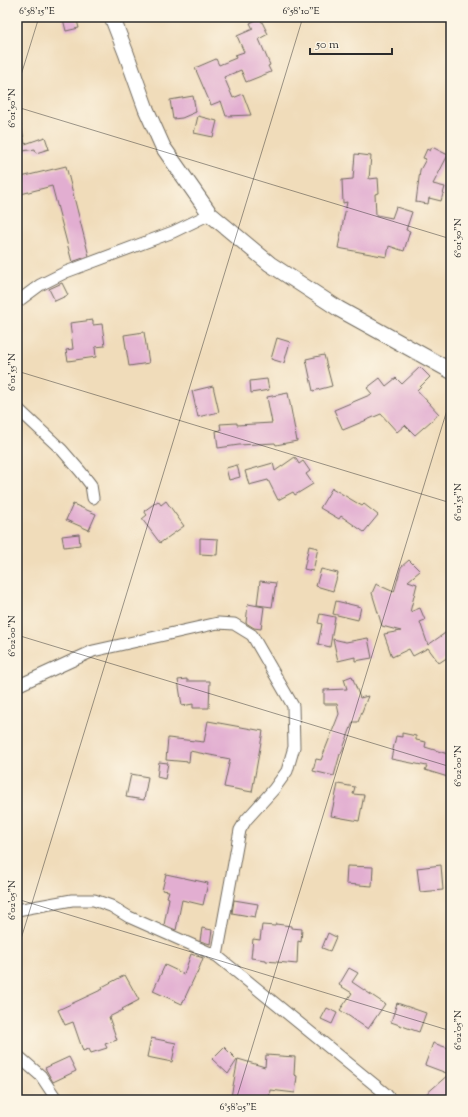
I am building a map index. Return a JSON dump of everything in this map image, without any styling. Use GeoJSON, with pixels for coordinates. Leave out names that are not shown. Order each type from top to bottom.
{"type":"FeatureCollection","features":[{"type":"Feature","properties":{"kind":"main road"},"geometry":{"type":"LineString","coordinates":[[112,17],[146,109],[163,147],[210,214],[270,264],[339,309],[451,371]]}},
{"type":"Feature","properties":{"kind":"street"},"geometry":{"type":"LineString","coordinates":[[17,302],[40,285],[66,272],[174,232],[210,214]]}},
{"type":"Feature","properties":{"kind":"street"},"geometry":{"type":"LineString","coordinates":[[17,408],[62,450],[81,472],[91,484],[92,498]]}},
{"type":"Feature","properties":{"kind":"street"},"geometry":{"type":"LineString","coordinates":[[17,686],[93,651],[218,623],[234,624],[252,635],[293,706],[294,747],[287,771],[274,789],[246,820],[240,830],[217,956]]}},
{"type":"Feature","properties":{"kind":"street"},"geometry":{"type":"LineString","coordinates":[[17,910],[72,900],[94,900],[111,906],[129,917],[217,956],[380,1089],[391,1100]]}},
{"type":"Feature","properties":{"kind":"street"},"geometry":{"type":"LineString","coordinates":[[17,1055],[41,1076],[57,1100]]}},
{"type":"Feature","properties":{"kind":"building"},"geometry":{"type":"Polygon","coordinates":[[[76,17],[79,28],[66,31],[63,19],[76,17]]]}},
{"type":"Feature","properties":{"kind":"building"},"geometry":{"type":"Polygon","coordinates":[[[260,18],[268,34],[259,39],[270,65],[268,66],[271,72],[246,82],[241,70],[224,77],[233,98],[243,94],[251,115],[226,116],[221,101],[211,105],[195,68],[216,59],[219,65],[236,58],[235,55],[244,52],[237,36],[253,29],[250,23],[260,18]]]}},
{"type":"Feature","properties":{"kind":"building"},"geometry":{"type":"Polygon","coordinates":[[[193,96],[196,112],[182,118],[173,119],[170,100],[193,96]]]}},
{"type":"Feature","properties":{"kind":"building"},"geometry":{"type":"Polygon","coordinates":[[[198,116],[217,121],[213,137],[194,133],[198,116]]]}},
{"type":"Feature","properties":{"kind":"building"},"geometry":{"type":"Polygon","coordinates":[[[21,125],[25,144],[45,137],[49,149],[36,153],[35,149],[17,152],[17,126],[21,125]]]}},
{"type":"Feature","properties":{"kind":"building"},"geometry":{"type":"Polygon","coordinates":[[[432,147],[448,155],[433,184],[445,187],[441,201],[429,198],[428,204],[416,202],[420,170],[426,159],[423,158],[427,149],[430,151],[432,147]]]}},
{"type":"Feature","properties":{"kind":"building"},"geometry":{"type":"Polygon","coordinates":[[[355,154],[371,156],[369,179],[378,178],[379,193],[375,194],[376,215],[392,218],[396,207],[412,212],[406,230],[410,231],[404,251],[389,246],[387,257],[338,248],[347,202],[343,203],[342,180],[353,179],[355,154]]]}},
{"type":"Feature","properties":{"kind":"building"},"geometry":{"type":"Polygon","coordinates":[[[66,166],[89,256],[72,262],[52,186],[17,195],[17,178],[66,166]]]}},
{"type":"Feature","properties":{"kind":"building"},"geometry":{"type":"Polygon","coordinates":[[[62,283],[68,295],[55,301],[49,289],[62,283]]]}},
{"type":"Feature","properties":{"kind":"building"},"geometry":{"type":"Polygon","coordinates":[[[93,320],[93,325],[102,324],[105,346],[95,347],[96,357],[68,361],[66,350],[73,349],[70,323],[93,320]]]}},
{"type":"Feature","properties":{"kind":"building"},"geometry":{"type":"Polygon","coordinates":[[[144,332],[149,363],[129,366],[124,335],[144,332]]]}},
{"type":"Feature","properties":{"kind":"building"},"geometry":{"type":"Polygon","coordinates":[[[277,338],[290,342],[284,363],[271,359],[277,338]]]}},
{"type":"Feature","properties":{"kind":"building"},"geometry":{"type":"Polygon","coordinates":[[[324,355],[332,386],[313,391],[306,359],[324,355]]]}},
{"type":"Feature","properties":{"kind":"building"},"geometry":{"type":"Polygon","coordinates":[[[420,367],[430,377],[417,390],[439,414],[415,435],[405,425],[397,432],[381,414],[343,430],[334,410],[372,394],[367,388],[380,378],[386,386],[396,378],[402,384],[420,367]]]}},
{"type":"Feature","properties":{"kind":"building"},"geometry":{"type":"Polygon","coordinates":[[[267,379],[269,390],[251,393],[250,381],[267,379]]]}},
{"type":"Feature","properties":{"kind":"building"},"geometry":{"type":"Polygon","coordinates":[[[213,386],[219,412],[198,417],[192,391],[213,386]]]}},
{"type":"Feature","properties":{"kind":"building"},"geometry":{"type":"Polygon","coordinates":[[[288,393],[297,441],[276,445],[275,443],[218,448],[216,431],[221,430],[220,424],[237,423],[237,425],[272,423],[267,397],[288,393]]]}},
{"type":"Feature","properties":{"kind":"building"},"geometry":{"type":"Polygon","coordinates":[[[295,457],[299,464],[303,461],[310,471],[306,474],[313,484],[295,495],[293,492],[278,500],[268,480],[249,485],[245,471],[273,463],[275,471],[295,457]]]}},
{"type":"Feature","properties":{"kind":"building"},"geometry":{"type":"Polygon","coordinates":[[[237,465],[240,477],[229,480],[226,468],[237,465]]]}},
{"type":"Feature","properties":{"kind":"building"},"geometry":{"type":"Polygon","coordinates":[[[332,488],[362,506],[364,504],[378,515],[364,532],[341,516],[339,519],[320,508],[332,488]]]}},
{"type":"Feature","properties":{"kind":"building"},"geometry":{"type":"Polygon","coordinates":[[[158,501],[161,505],[166,501],[184,526],[160,543],[142,519],[147,515],[144,511],[158,501]]]}},
{"type":"Feature","properties":{"kind":"building"},"geometry":{"type":"Polygon","coordinates":[[[73,504],[96,514],[89,530],[66,520],[73,504]]]}},
{"type":"Feature","properties":{"kind":"building"},"geometry":{"type":"Polygon","coordinates":[[[79,534],[80,545],[64,547],[62,536],[79,534]]]}},
{"type":"Feature","properties":{"kind":"building"},"geometry":{"type":"Polygon","coordinates":[[[200,538],[218,539],[217,555],[200,554],[200,538]]]}},
{"type":"Feature","properties":{"kind":"building"},"geometry":{"type":"Polygon","coordinates":[[[309,546],[318,548],[313,571],[304,569],[309,546]]]}},
{"type":"Feature","properties":{"kind":"building"},"geometry":{"type":"Polygon","coordinates":[[[409,560],[420,571],[408,581],[417,584],[410,612],[420,608],[425,620],[420,622],[428,645],[451,629],[451,655],[439,663],[428,648],[413,656],[409,649],[392,657],[384,634],[401,631],[382,626],[372,593],[376,584],[394,592],[401,567],[409,560]]]}},
{"type":"Feature","properties":{"kind":"building"},"geometry":{"type":"Polygon","coordinates":[[[321,569],[338,573],[333,591],[316,586],[321,569]]]}},
{"type":"Feature","properties":{"kind":"building"},"geometry":{"type":"Polygon","coordinates":[[[260,581],[276,583],[272,607],[257,605],[260,581]]]}},
{"type":"Feature","properties":{"kind":"building"},"geometry":{"type":"Polygon","coordinates":[[[336,601],[361,607],[358,620],[333,614],[336,601]]]}},
{"type":"Feature","properties":{"kind":"building"},"geometry":{"type":"Polygon","coordinates":[[[248,604],[264,607],[261,629],[254,628],[246,623],[248,604]]]}},
{"type":"Feature","properties":{"kind":"building"},"geometry":{"type":"Polygon","coordinates":[[[320,614],[335,617],[330,647],[318,644],[322,624],[318,623],[320,614]]]}},
{"type":"Feature","properties":{"kind":"building"},"geometry":{"type":"Polygon","coordinates":[[[368,638],[372,658],[355,661],[355,657],[338,661],[333,639],[346,642],[368,638]]]}},
{"type":"Feature","properties":{"kind":"building"},"geometry":{"type":"Polygon","coordinates":[[[352,676],[360,698],[368,696],[358,722],[353,722],[340,754],[334,776],[313,771],[316,759],[321,760],[339,714],[337,704],[324,704],[324,690],[347,689],[344,679],[352,676]]]}},
{"type":"Feature","properties":{"kind":"building"},"geometry":{"type":"Polygon","coordinates":[[[187,679],[187,681],[210,681],[209,708],[193,708],[193,704],[182,706],[178,680],[187,679]]]}},
{"type":"Feature","properties":{"kind":"building"},"geometry":{"type":"Polygon","coordinates":[[[208,721],[263,731],[252,792],[224,787],[230,759],[190,751],[189,762],[166,760],[168,738],[204,742],[208,721]]]}},
{"type":"Feature","properties":{"kind":"building"},"geometry":{"type":"Polygon","coordinates":[[[402,733],[416,736],[416,740],[426,742],[425,747],[451,755],[451,778],[425,770],[427,766],[391,759],[396,736],[402,737],[402,733]]]}},
{"type":"Feature","properties":{"kind":"building"},"geometry":{"type":"Polygon","coordinates":[[[159,762],[168,763],[165,779],[157,777],[159,762]]]}},
{"type":"Feature","properties":{"kind":"building"},"geometry":{"type":"Polygon","coordinates":[[[131,774],[148,777],[144,800],[126,797],[131,774]]]}},
{"type":"Feature","properties":{"kind":"building"},"geometry":{"type":"Polygon","coordinates":[[[338,784],[355,787],[353,794],[364,795],[359,821],[331,816],[338,784]]]}},
{"type":"Feature","properties":{"kind":"building"},"geometry":{"type":"Polygon","coordinates":[[[441,865],[443,890],[420,892],[417,868],[441,865]]]}},
{"type":"Feature","properties":{"kind":"building"},"geometry":{"type":"Polygon","coordinates":[[[347,866],[373,867],[372,886],[346,884],[347,866]]]}},
{"type":"Feature","properties":{"kind":"building"},"geometry":{"type":"Polygon","coordinates":[[[166,874],[208,883],[203,905],[182,900],[176,930],[164,925],[169,898],[167,897],[169,891],[162,890],[166,874]]]}},
{"type":"Feature","properties":{"kind":"building"},"geometry":{"type":"Polygon","coordinates":[[[234,900],[258,904],[255,917],[232,913],[234,900]]]}},
{"type":"Feature","properties":{"kind":"building"},"geometry":{"type":"Polygon","coordinates":[[[276,924],[302,929],[301,942],[298,941],[297,964],[251,958],[253,939],[260,940],[262,925],[275,926],[276,924]]]}},
{"type":"Feature","properties":{"kind":"building"},"geometry":{"type":"Polygon","coordinates":[[[202,928],[212,930],[210,944],[200,941],[202,928]]]}},
{"type":"Feature","properties":{"kind":"building"},"geometry":{"type":"Polygon","coordinates":[[[328,933],[336,937],[330,951],[322,948],[328,933]]]}},
{"type":"Feature","properties":{"kind":"building"},"geometry":{"type":"Polygon","coordinates":[[[191,954],[203,958],[182,1004],[153,991],[165,965],[184,974],[191,954]]]}},
{"type":"Feature","properties":{"kind":"building"},"geometry":{"type":"Polygon","coordinates":[[[349,968],[358,973],[352,982],[385,1004],[368,1029],[340,1010],[352,993],[339,985],[349,968]]]}},
{"type":"Feature","properties":{"kind":"building"},"geometry":{"type":"Polygon","coordinates":[[[125,975],[139,1000],[109,1017],[117,1040],[105,1044],[107,1048],[91,1053],[89,1049],[83,1051],[73,1022],[65,1025],[58,1010],[103,989],[102,987],[125,975]]]}},
{"type":"Feature","properties":{"kind":"building"},"geometry":{"type":"Polygon","coordinates":[[[397,1003],[426,1013],[419,1032],[391,1022],[397,1003]]]}},
{"type":"Feature","properties":{"kind":"building"},"geometry":{"type":"Polygon","coordinates":[[[327,1008],[337,1013],[332,1024],[321,1019],[327,1008]]]}},
{"type":"Feature","properties":{"kind":"building"},"geometry":{"type":"Polygon","coordinates":[[[151,1038],[176,1043],[172,1062],[147,1057],[151,1038]]]}},
{"type":"Feature","properties":{"kind":"building"},"geometry":{"type":"Polygon","coordinates":[[[433,1043],[451,1049],[451,1100],[430,1100],[425,1095],[449,1074],[425,1065],[433,1043]]]}},
{"type":"Feature","properties":{"kind":"building"},"geometry":{"type":"Polygon","coordinates":[[[224,1047],[237,1060],[228,1074],[212,1059],[224,1047]]]}},
{"type":"Feature","properties":{"kind":"building"},"geometry":{"type":"Polygon","coordinates":[[[266,1055],[295,1057],[294,1075],[297,1076],[295,1093],[270,1090],[269,1100],[247,1100],[231,1097],[238,1059],[265,1067],[266,1055]]]}},
{"type":"Feature","properties":{"kind":"building"},"geometry":{"type":"Polygon","coordinates":[[[69,1057],[76,1071],[53,1082],[45,1068],[69,1057]]]}}]}
